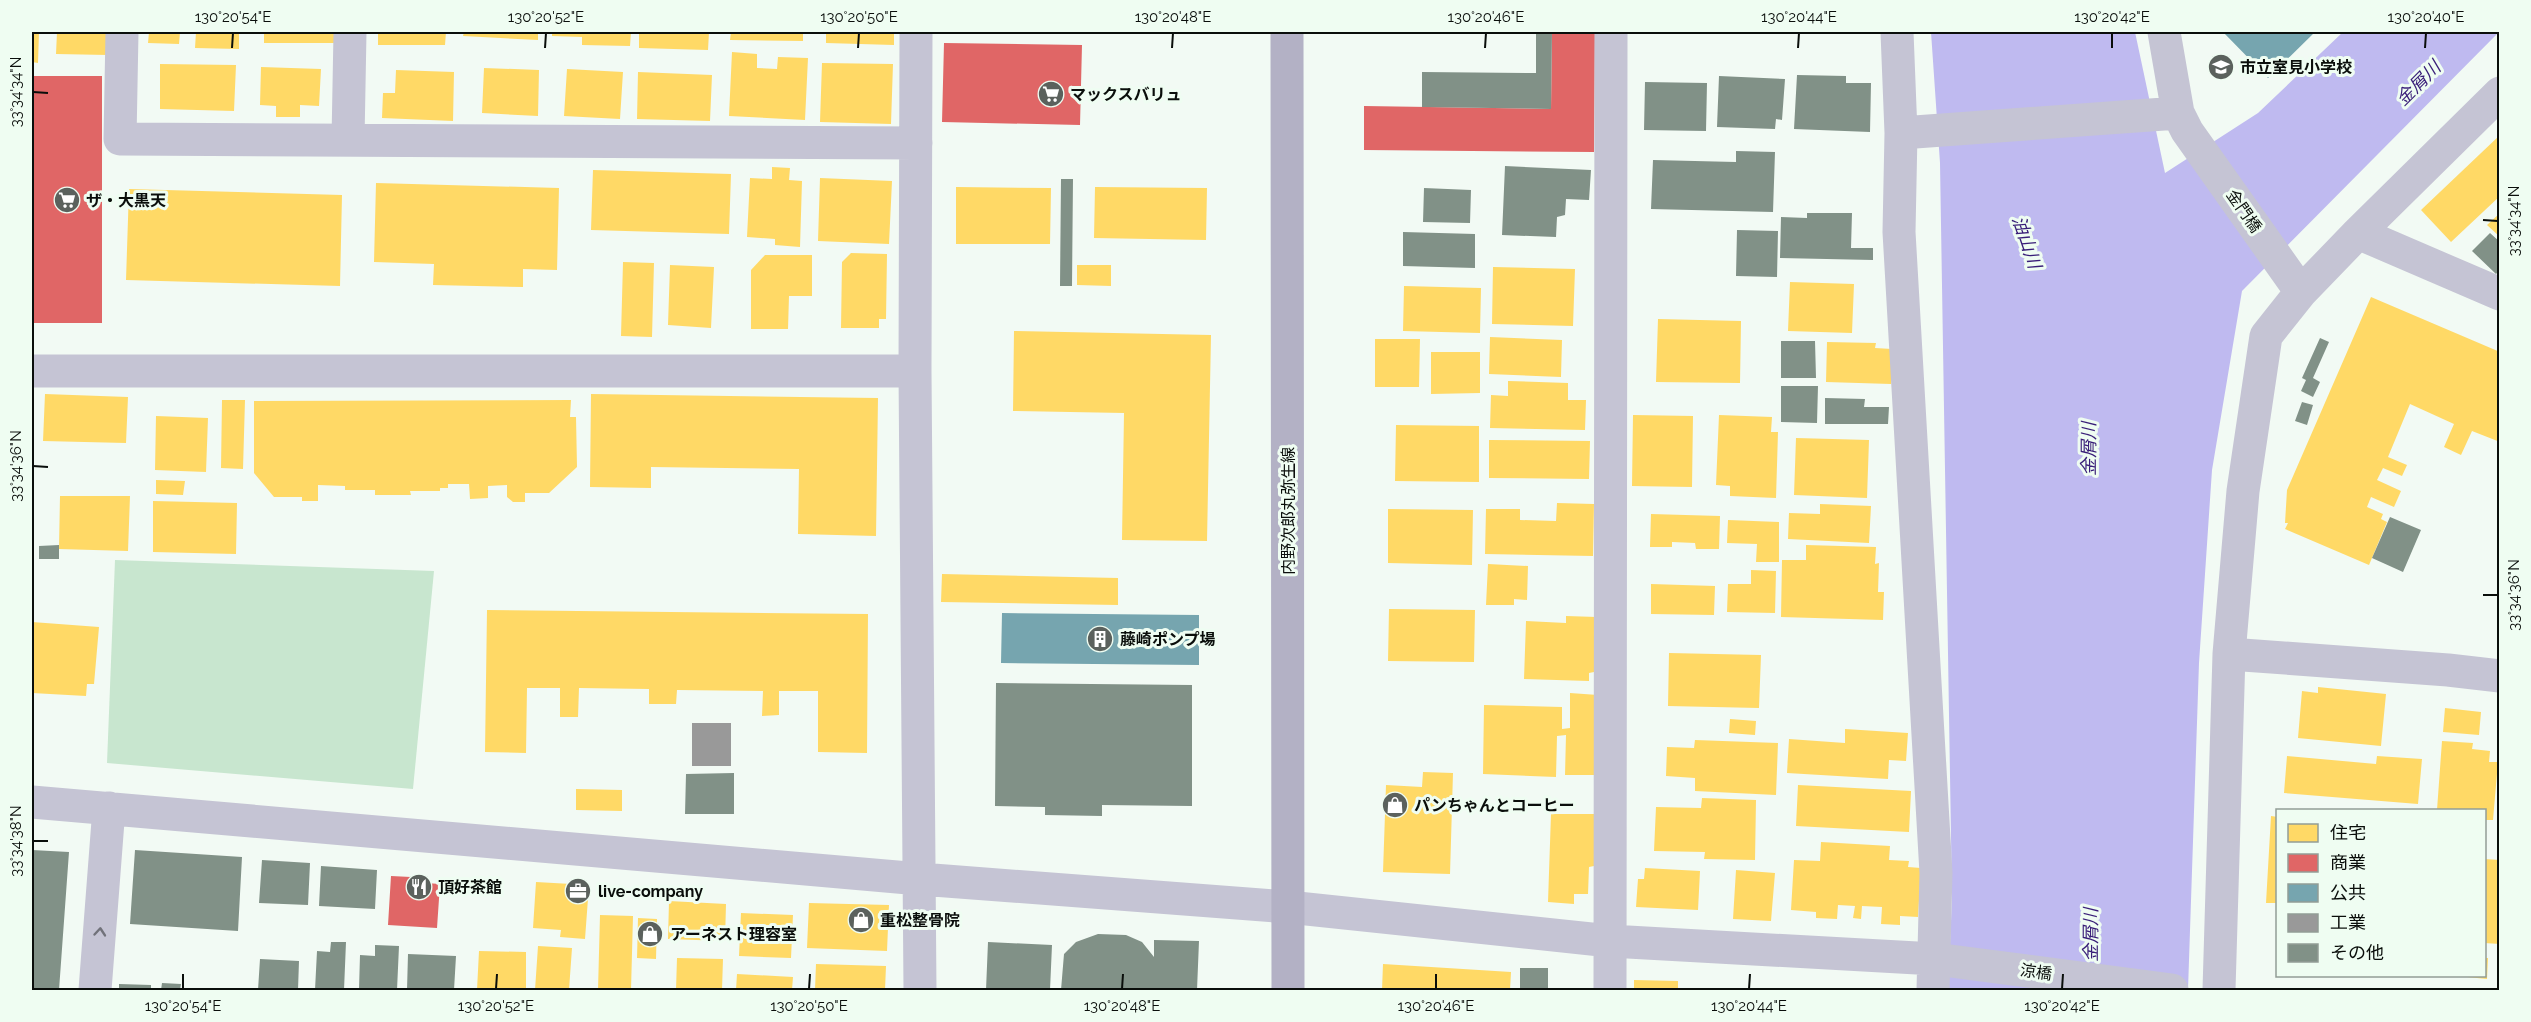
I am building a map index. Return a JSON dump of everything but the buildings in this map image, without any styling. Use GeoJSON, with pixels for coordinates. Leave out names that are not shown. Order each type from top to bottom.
{"type":"FeatureCollection","features":[{"type":"Feature","properties":{"kind":"main road","name":"内野次郎丸弥生線"},"geometry":{"type":"LineString","coordinates":[[1287,32],[1288,990]]}},
{"type":"Feature","properties":{"kind":"street"},"geometry":{"type":"LineString","coordinates":[[122,32],[120,139],[916,143]]}},
{"type":"Feature","properties":{"kind":"street"},"geometry":{"type":"LineString","coordinates":[[348,140],[350,32]]}},
{"type":"Feature","properties":{"kind":"street"},"geometry":{"type":"LineString","coordinates":[[916,32],[915,370],[920,990]]}},
{"type":"Feature","properties":{"kind":"street"},"geometry":{"type":"LineString","coordinates":[[1610,990],[1611,32]]}},
{"type":"Feature","properties":{"kind":"street"},"geometry":{"type":"LineString","coordinates":[[1897,32],[1912,131],[1899,232],[1936,873],[1934,975]]}},
{"type":"Feature","properties":{"kind":"street"},"geometry":{"type":"LineString","coordinates":[[1912,131],[2182,122],[2164,32]]}},
{"type":"Feature","properties":{"kind":"street"},"geometry":{"type":"LineString","coordinates":[[2219,990],[2229,654],[2243,491],[2266,336],[2301,292],[2499,93]]}},
{"type":"Feature","properties":{"kind":"street","name":"金門橋"},"geometry":{"type":"LineString","coordinates":[[2182,122],[2301,292]]}},
{"type":"Feature","properties":{"kind":"street"},"geometry":{"type":"LineString","coordinates":[[2358,233],[2499,294]]}},
{"type":"Feature","properties":{"kind":"street"},"geometry":{"type":"LineString","coordinates":[[32,371],[915,370]]}},
{"type":"Feature","properties":{"kind":"street"},"geometry":{"type":"LineString","coordinates":[[2229,654],[2448,670],[2499,676]]}},
{"type":"Feature","properties":{"kind":"street","name":"涼橋"},"geometry":{"type":"LineString","coordinates":[[32,802],[920,879],[1288,907],[1934,975],[2172,990]]}},
{"type":"Feature","properties":{"kind":"street"},"geometry":{"type":"LineString","coordinates":[[95,990],[109,808]]}},
{"type":"Feature","properties":{"kind":"green space"},"geometry":{"type":"Polygon","coordinates":[[[115,560],[434,571],[413,789],[107,763],[115,560]]]}},
{"type":"Feature","properties":{"kind":"water"},"geometry":{"type":"Polygon","coordinates":[[[1931,32],[2135,32],[2165,173],[2258,113],[2343,32],[2499,32],[2242,291],[2212,470],[2199,663],[2188,990],[1948,990],[1952,898],[1940,163],[1931,32]]]}},
{"type":"Feature","properties":{"kind":"place","name":"市立室見小学校"},"geometry":{"type":"Point","coordinates":[2221,67]}},
{"type":"Feature","properties":{"kind":"place","name":"マックスバリュ"},"geometry":{"type":"Point","coordinates":[1051,94]}},
{"type":"Feature","properties":{"kind":"place","name":"ザ・大黒天"},"geometry":{"type":"Point","coordinates":[67,200]}},
{"type":"Feature","properties":{"kind":"place","name":"藤崎ポンプ場"},"geometry":{"type":"Point","coordinates":[1100,639]}},
{"type":"Feature","properties":{"kind":"place","name":"パンちゃんとコーヒー"},"geometry":{"type":"Point","coordinates":[1395,805]}},
{"type":"Feature","properties":{"kind":"place","name":"頂好茶館"},"geometry":{"type":"Point","coordinates":[419,887]}},
{"type":"Feature","properties":{"kind":"place","name":"live-company"},"geometry":{"type":"Point","coordinates":[578,891]}},
{"type":"Feature","properties":{"kind":"place","name":"重松整骨院"},"geometry":{"type":"Point","coordinates":[861,920]}},
{"type":"Feature","properties":{"kind":"place","name":"アーネスト理容室"},"geometry":{"type":"Point","coordinates":[650,934]}},
{"type":"Feature","properties":{"kind":"water label","name":"金屑川"},"geometry":{"type":"Point","coordinates":[2418,83]}},
{"type":"Feature","properties":{"kind":"water label","name":"油山川"},"geometry":{"type":"Point","coordinates":[2027,242]}},
{"type":"Feature","properties":{"kind":"water label","name":"金屑川"},"geometry":{"type":"Point","coordinates":[2088,449]}},
{"type":"Feature","properties":{"kind":"water label","name":"金屑川"},"geometry":{"type":"Point","coordinates":[2090,935]}}]}
